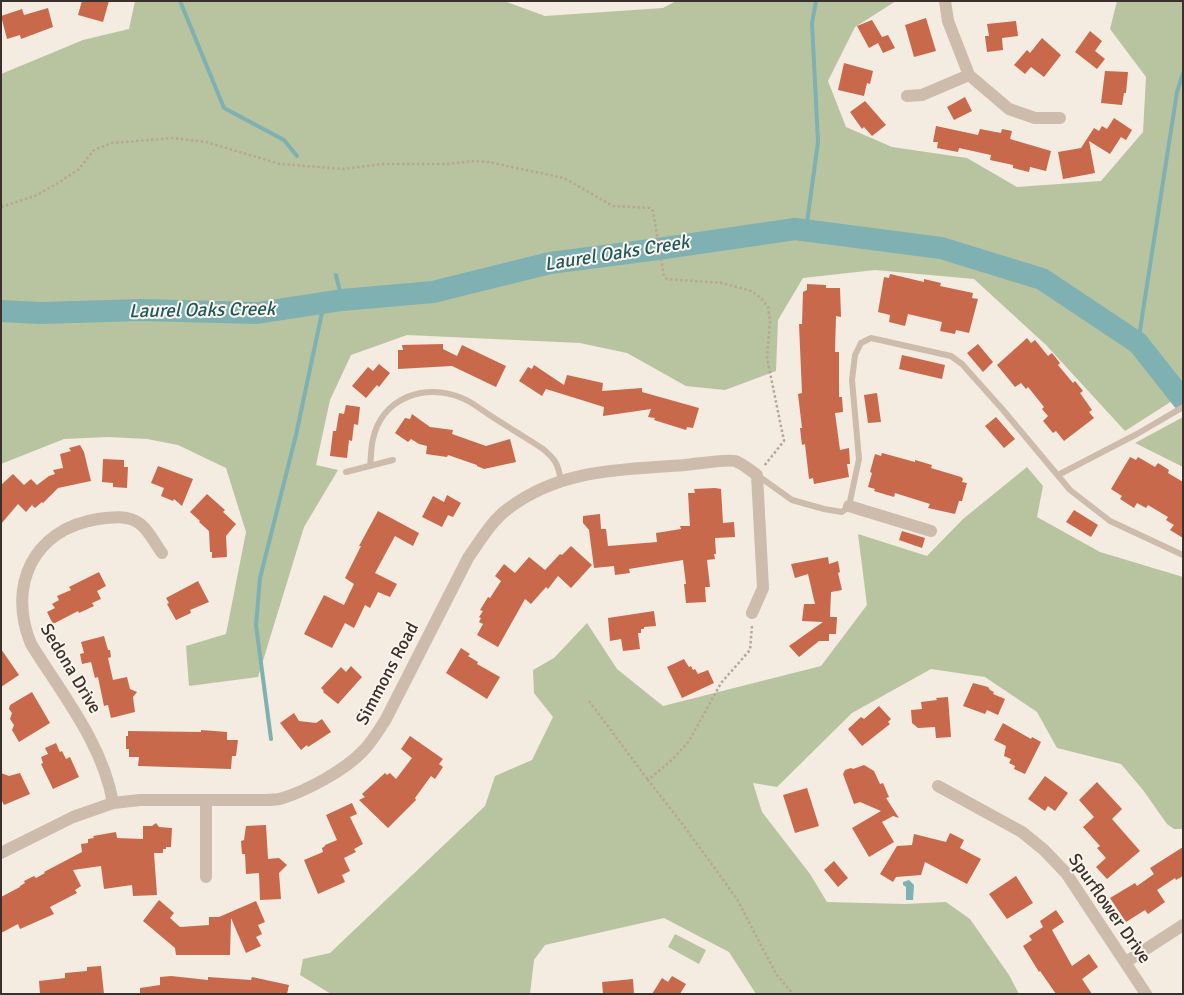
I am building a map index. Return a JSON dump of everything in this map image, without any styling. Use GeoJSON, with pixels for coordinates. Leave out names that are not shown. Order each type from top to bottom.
{"type":"FeatureCollection","features":[{"type":"Feature","properties":{"kind":"street"},"geometry":{"type":"LineString","coordinates":[[945,1],[952,34],[969,74],[1009,109],[1035,118],[1060,118]]}},
{"type":"Feature","properties":{"kind":"street"},"geometry":{"type":"LineString","coordinates":[[907,96],[922,96],[969,74]]}},
{"type":"Feature","properties":{"kind":"street","name":"Simmons Road"},"geometry":{"type":"LineString","coordinates":[[1,852],[66,820],[114,803],[140,800],[281,799],[300,791],[345,766],[362,753],[386,719],[468,558],[496,521],[509,508],[535,492],[561,480],[593,472],[735,461],[757,475]]}},
{"type":"Feature","properties":{"kind":"street"},"geometry":{"type":"LineString","coordinates":[[752,613],[763,588],[757,475]]}},
{"type":"Feature","properties":{"kind":"street"},"geometry":{"type":"LineString","coordinates":[[849,506],[931,531]]}},
{"type":"Feature","properties":{"kind":"street","name":"Sedona Drive"},"geometry":{"type":"LineString","coordinates":[[114,803],[106,772],[98,752],[31,644],[25,630],[21,611],[22,592],[26,572],[48,541],[67,527],[86,521],[107,518],[130,519],[144,527],[162,553]]}},
{"type":"Feature","properties":{"kind":"street","name":"Spurflower Drive"},"geometry":{"type":"LineString","coordinates":[[938,786],[1022,832],[1044,850],[1066,873],[1146,994]]}},
{"type":"Feature","properties":{"kind":"street"},"geometry":{"type":"LineString","coordinates":[[206,800],[206,876]]}},
{"type":"Feature","properties":{"kind":"street"},"geometry":{"type":"LineString","coordinates":[[1126,962],[1183,925]]}},
{"type":"Feature","properties":{"kind":"lane"},"geometry":{"type":"LineString","coordinates":[[757,475],[792,500],[842,512],[849,506],[860,459],[852,380],[855,355],[861,343],[871,338],[951,356],[962,364],[1003,410],[1070,490],[1110,520],[1183,555]]}},
{"type":"Feature","properties":{"kind":"lane"},"geometry":{"type":"LineString","coordinates":[[370,466],[372,440],[378,423],[387,410],[402,398],[418,392],[444,392],[464,398],[543,449],[554,459],[559,469],[561,480]]}},
{"type":"Feature","properties":{"kind":"lane"},"geometry":{"type":"LineString","coordinates":[[1058,476],[1137,434],[1183,406]]}},
{"type":"Feature","properties":{"kind":"lane"},"geometry":{"type":"LineString","coordinates":[[346,472],[393,460]]}},
{"type":"Feature","properties":{"kind":"path"},"geometry":{"type":"LineString","coordinates":[[1,207],[35,196],[58,184],[79,169],[94,150],[112,143],[173,138],[206,142],[280,164],[344,169],[381,164],[488,162],[564,178],[613,206],[650,208],[653,211],[666,280],[722,283],[751,292],[761,298],[768,307],[770,321],[767,358],[784,441],[757,475]]}},
{"type":"Feature","properties":{"kind":"path"},"geometry":{"type":"LineString","coordinates":[[648,780],[673,759],[689,741],[721,683],[750,650],[752,613]]}},
{"type":"Feature","properties":{"kind":"path"},"geometry":{"type":"LineString","coordinates":[[590,701],[737,899],[776,974],[793,994]]}},
{"type":"Feature","properties":{"kind":"green space"},"geometry":{"type":"Polygon","coordinates":[[[135,1],[504,1],[545,16],[663,8],[676,1],[896,1],[855,27],[828,81],[846,127],[892,147],[967,158],[1017,187],[1101,181],[1143,132],[1146,77],[1110,29],[1117,1],[1183,1],[1183,394],[1125,431],[1046,345],[974,279],[875,270],[803,278],[778,320],[776,371],[725,390],[686,386],[627,353],[580,343],[407,335],[351,355],[330,400],[316,465],[338,470],[304,527],[258,677],[189,686],[186,646],[226,634],[246,532],[226,468],[178,445],[147,439],[108,437],[64,439],[1,464],[1,74],[83,40],[129,29],[135,1]]]}},
{"type":"Feature","properties":{"kind":"green space"},"geometry":{"type":"Polygon","coordinates":[[[1183,417],[1183,467],[1135,443],[1183,417]]]}},
{"type":"Feature","properties":{"kind":"green space"},"geometry":{"type":"Polygon","coordinates":[[[1027,467],[1043,486],[1037,517],[1100,552],[1183,577],[1183,829],[1174,829],[1167,824],[1143,790],[1121,764],[1057,748],[1037,712],[985,677],[931,669],[852,713],[777,787],[753,783],[762,812],[810,874],[827,902],[905,904],[946,902],[970,919],[1009,975],[1019,994],[756,994],[729,952],[664,918],[545,945],[534,960],[530,994],[331,994],[300,975],[303,959],[330,953],[485,806],[495,776],[532,760],[553,717],[534,693],[533,670],[554,658],[587,623],[617,669],[663,706],[821,666],[867,605],[858,534],[927,556],[963,519],[1027,467]]]}},
{"type":"Feature","properties":{"kind":"green space"},"geometry":{"type":"Polygon","coordinates":[[[675,934],[706,950],[699,964],[668,947],[675,934]]]}},
{"type":"Feature","properties":{"kind":"water"},"geometry":{"type":"Polygon","coordinates":[[[909,880],[914,885],[913,900],[906,900],[906,887],[903,885],[903,882],[909,880]]]}},
{"type":"Feature","properties":{"kind":"building"},"geometry":{"type":"Polygon","coordinates":[[[82,1],[109,1],[103,22],[78,15],[82,1]]]}},
{"type":"Feature","properties":{"kind":"building"},"geometry":{"type":"Polygon","coordinates":[[[48,8],[53,27],[21,39],[20,35],[7,39],[1,16],[22,9],[24,15],[48,8]]]}},
{"type":"Feature","properties":{"kind":"building"},"geometry":{"type":"Polygon","coordinates":[[[926,18],[936,51],[914,57],[905,25],[926,18]]]}},
{"type":"Feature","properties":{"kind":"building"},"geometry":{"type":"Polygon","coordinates":[[[872,20],[882,37],[888,35],[895,48],[883,53],[878,43],[869,48],[857,26],[872,20]]]}},
{"type":"Feature","properties":{"kind":"building"},"geometry":{"type":"Polygon","coordinates":[[[1016,21],[1018,36],[1002,38],[1003,50],[987,52],[985,36],[989,36],[987,24],[1016,21]]]}},
{"type":"Feature","properties":{"kind":"building"},"geometry":{"type":"Polygon","coordinates":[[[1090,31],[1102,41],[1095,51],[1105,59],[1097,69],[1075,52],[1090,31]]]}},
{"type":"Feature","properties":{"kind":"building"},"geometry":{"type":"Polygon","coordinates":[[[1042,38],[1061,55],[1044,77],[1031,67],[1025,74],[1014,65],[1027,50],[1030,53],[1042,38]]]}},
{"type":"Feature","properties":{"kind":"building"},"geometry":{"type":"Polygon","coordinates":[[[844,63],[873,71],[870,84],[867,83],[864,96],[838,90],[844,63]]]}},
{"type":"Feature","properties":{"kind":"building"},"geometry":{"type":"Polygon","coordinates":[[[1105,71],[1128,72],[1126,93],[1124,93],[1122,105],[1101,103],[1105,71]]]}},
{"type":"Feature","properties":{"kind":"building"},"geometry":{"type":"Polygon","coordinates":[[[965,97],[972,111],[954,120],[947,107],[965,97]]]}},
{"type":"Feature","properties":{"kind":"building"},"geometry":{"type":"Polygon","coordinates":[[[865,101],[886,125],[872,136],[864,127],[862,129],[850,112],[865,101]]]}},
{"type":"Feature","properties":{"kind":"building"},"geometry":{"type":"Polygon","coordinates":[[[1114,118],[1132,130],[1126,140],[1121,137],[1110,154],[1089,141],[1095,173],[1063,179],[1058,152],[1081,148],[1094,128],[1099,131],[1102,126],[1107,129],[1114,118]]]}},
{"type":"Feature","properties":{"kind":"building"},"geometry":{"type":"Polygon","coordinates":[[[936,126],[978,135],[980,129],[1001,133],[1002,129],[1012,131],[1010,139],[1051,151],[1046,171],[1030,167],[1029,172],[1013,168],[1013,165],[990,160],[991,155],[959,148],[958,152],[937,148],[938,142],[933,142],[936,126]]]}},
{"type":"Feature","properties":{"kind":"building"},"geometry":{"type":"Polygon","coordinates":[[[890,274],[924,282],[924,279],[941,283],[940,286],[973,293],[972,298],[978,299],[969,333],[956,330],[955,334],[940,331],[942,322],[908,314],[905,326],[889,322],[890,315],[878,312],[884,277],[889,278],[890,274]]]}},
{"type":"Feature","properties":{"kind":"building"},"geometry":{"type":"Polygon","coordinates":[[[807,284],[826,285],[826,288],[840,288],[841,317],[836,316],[835,352],[839,352],[839,397],[842,397],[843,412],[835,413],[840,450],[849,448],[850,464],[847,464],[849,477],[814,484],[813,478],[809,479],[805,444],[802,445],[798,394],[802,393],[799,324],[802,324],[803,292],[807,290],[807,284]]]}},
{"type":"Feature","properties":{"kind":"building"},"geometry":{"type":"Polygon","coordinates":[[[1027,338],[1031,343],[1035,340],[1048,356],[1052,353],[1060,363],[1058,365],[1073,383],[1075,381],[1083,391],[1080,393],[1092,410],[1089,412],[1094,418],[1064,441],[1056,431],[1053,433],[1043,421],[1048,416],[1042,409],[1044,407],[1028,387],[1026,389],[1021,383],[1015,387],[997,365],[1027,338]]]}},
{"type":"Feature","properties":{"kind":"building"},"geometry":{"type":"Polygon","coordinates":[[[443,344],[443,349],[457,356],[462,345],[506,366],[496,387],[452,366],[398,369],[398,350],[403,350],[402,345],[443,344]]]}},
{"type":"Feature","properties":{"kind":"building"},"geometry":{"type":"Polygon","coordinates":[[[978,344],[993,362],[983,372],[967,353],[978,344]]]}},
{"type":"Feature","properties":{"kind":"building"},"geometry":{"type":"Polygon","coordinates":[[[902,355],[945,365],[942,379],[899,369],[902,355]]]}},
{"type":"Feature","properties":{"kind":"building"},"geometry":{"type":"Polygon","coordinates":[[[379,364],[390,373],[379,387],[377,385],[366,398],[352,386],[368,367],[373,371],[379,364]]]}},
{"type":"Feature","properties":{"kind":"building"},"geometry":{"type":"Polygon","coordinates":[[[534,365],[564,385],[567,375],[603,383],[602,391],[642,388],[642,392],[699,408],[693,428],[687,427],[686,430],[654,420],[655,418],[648,417],[651,409],[603,416],[604,407],[546,389],[542,396],[519,381],[528,367],[532,369],[534,365]]]}},
{"type":"Feature","properties":{"kind":"building"},"geometry":{"type":"Polygon","coordinates":[[[877,393],[881,422],[868,423],[864,395],[877,393]]]}},
{"type":"Feature","properties":{"kind":"building"},"geometry":{"type":"Polygon","coordinates":[[[346,405],[360,407],[358,425],[354,424],[352,441],[349,440],[347,458],[330,456],[333,431],[336,431],[339,413],[344,414],[346,405]]]}},
{"type":"Feature","properties":{"kind":"building"},"geometry":{"type":"Polygon","coordinates":[[[412,414],[430,427],[453,430],[452,434],[486,446],[510,439],[516,462],[484,469],[448,455],[447,457],[426,454],[427,446],[411,439],[408,442],[395,433],[405,418],[410,419],[412,414]]]}},
{"type":"Feature","properties":{"kind":"building"},"geometry":{"type":"Polygon","coordinates":[[[996,417],[1015,439],[1004,448],[985,426],[996,417]]]}},
{"type":"Feature","properties":{"kind":"building"},"geometry":{"type":"Polygon","coordinates":[[[80,445],[84,452],[91,481],[58,488],[43,503],[35,508],[32,505],[26,512],[18,504],[1,524],[1,485],[13,474],[24,485],[31,479],[37,485],[55,474],[53,470],[63,468],[60,454],[71,451],[69,448],[80,445]]]}},
{"type":"Feature","properties":{"kind":"building"},"geometry":{"type":"Polygon","coordinates":[[[882,453],[932,465],[931,468],[961,477],[963,479],[962,482],[967,483],[962,501],[959,501],[955,514],[928,508],[930,504],[895,493],[894,497],[874,491],[875,489],[868,487],[875,454],[881,456],[882,453]]]}},
{"type":"Feature","properties":{"kind":"building"},"geometry":{"type":"Polygon","coordinates":[[[1130,457],[1136,460],[1138,457],[1155,467],[1158,463],[1169,470],[1168,473],[1183,482],[1183,538],[1170,530],[1174,525],[1166,520],[1168,517],[1148,505],[1146,508],[1137,503],[1134,508],[1120,499],[1122,496],[1111,489],[1130,457]]]}},
{"type":"Feature","properties":{"kind":"building"},"geometry":{"type":"Polygon","coordinates":[[[103,459],[124,460],[124,467],[128,467],[127,488],[113,487],[113,483],[102,482],[103,459]]]}},
{"type":"Feature","properties":{"kind":"building"},"geometry":{"type":"Polygon","coordinates":[[[158,466],[193,479],[182,506],[174,499],[173,501],[161,496],[164,488],[151,483],[158,466]]]}},
{"type":"Feature","properties":{"kind":"building"},"geometry":{"type":"Polygon","coordinates":[[[694,489],[721,489],[723,523],[734,522],[735,537],[715,538],[715,559],[707,560],[710,587],[705,587],[706,602],[686,603],[683,560],[629,569],[630,573],[615,575],[614,566],[594,568],[589,530],[583,523],[583,516],[600,514],[601,529],[606,529],[608,546],[657,542],[656,533],[681,529],[680,526],[690,526],[688,493],[695,493],[694,489]]]}},
{"type":"Feature","properties":{"kind":"building"},"geometry":{"type":"Polygon","coordinates":[[[207,494],[225,510],[223,512],[236,524],[226,536],[227,557],[212,558],[209,531],[190,512],[207,494]]]}},
{"type":"Feature","properties":{"kind":"building"},"geometry":{"type":"Polygon","coordinates":[[[447,495],[461,503],[453,517],[448,515],[442,527],[422,517],[433,496],[444,502],[447,495]]]}},
{"type":"Feature","properties":{"kind":"building"},"geometry":{"type":"Polygon","coordinates":[[[1074,510],[1098,525],[1091,537],[1066,522],[1074,510]]]}},
{"type":"Feature","properties":{"kind":"building"},"geometry":{"type":"Polygon","coordinates":[[[378,511],[419,533],[413,546],[395,536],[375,573],[397,584],[390,597],[378,592],[370,608],[365,605],[354,628],[345,623],[332,648],[304,634],[324,595],[344,605],[354,584],[345,578],[361,546],[359,546],[378,511]]]}},
{"type":"Feature","properties":{"kind":"building"},"geometry":{"type":"Polygon","coordinates":[[[902,531],[925,538],[922,548],[899,540],[902,531]]]}},
{"type":"Feature","properties":{"kind":"building"},"geometry":{"type":"Polygon","coordinates":[[[571,546],[592,565],[571,588],[558,576],[548,589],[546,587],[531,604],[525,599],[498,647],[477,635],[483,624],[479,622],[481,618],[479,617],[483,611],[480,610],[501,581],[495,576],[504,564],[515,573],[529,557],[545,570],[560,554],[562,555],[571,546]]]}},
{"type":"Feature","properties":{"kind":"building"},"geometry":{"type":"Polygon","coordinates":[[[828,557],[829,564],[838,561],[840,572],[838,573],[842,590],[831,592],[830,617],[837,617],[836,634],[829,634],[829,641],[819,641],[799,657],[789,646],[823,622],[802,621],[804,604],[815,604],[808,574],[795,578],[791,564],[828,557]]]}},
{"type":"Feature","properties":{"kind":"building"},"geometry":{"type":"Polygon","coordinates":[[[99,572],[106,586],[97,591],[101,599],[92,603],[94,606],[79,613],[78,611],[53,624],[47,612],[55,608],[52,604],[59,600],[57,596],[71,590],[69,587],[99,572]]]}},
{"type":"Feature","properties":{"kind":"building"},"geometry":{"type":"Polygon","coordinates":[[[198,581],[209,602],[190,610],[191,613],[176,620],[167,604],[169,603],[166,598],[198,581]]]}},
{"type":"Feature","properties":{"kind":"building"},"geometry":{"type":"Polygon","coordinates":[[[654,611],[656,626],[644,627],[644,629],[641,629],[641,633],[638,633],[640,649],[623,651],[621,639],[610,641],[608,618],[654,611]]]}},
{"type":"Feature","properties":{"kind":"building"},"geometry":{"type":"Polygon","coordinates":[[[104,636],[108,650],[110,650],[111,657],[108,658],[113,680],[127,677],[130,689],[137,692],[133,697],[135,712],[111,718],[108,705],[104,706],[98,677],[95,678],[91,662],[82,664],[80,654],[84,653],[81,642],[104,636]]]}},
{"type":"Feature","properties":{"kind":"building"},"geometry":{"type":"Polygon","coordinates":[[[461,648],[470,654],[468,656],[478,662],[477,664],[500,677],[487,699],[446,673],[461,648]]]}},
{"type":"Feature","properties":{"kind":"building"},"geometry":{"type":"Polygon","coordinates":[[[1,649],[19,675],[1,687],[1,649]]]}},
{"type":"Feature","properties":{"kind":"building"},"geometry":{"type":"Polygon","coordinates":[[[684,659],[689,667],[691,666],[693,670],[695,669],[698,674],[708,670],[714,683],[682,698],[667,667],[684,659]]]}},
{"type":"Feature","properties":{"kind":"building"},"geometry":{"type":"Polygon","coordinates":[[[351,666],[362,677],[338,704],[323,692],[321,688],[341,667],[346,672],[351,666]]]}},
{"type":"Feature","properties":{"kind":"building"},"geometry":{"type":"Polygon","coordinates":[[[973,683],[988,687],[994,692],[993,694],[1005,699],[998,715],[987,710],[985,714],[963,706],[973,683]]]}},
{"type":"Feature","properties":{"kind":"building"},"geometry":{"type":"Polygon","coordinates":[[[32,692],[50,723],[19,742],[12,730],[14,725],[10,719],[12,713],[9,709],[10,705],[32,692]]]}},
{"type":"Feature","properties":{"kind":"building"},"geometry":{"type":"Polygon","coordinates":[[[948,697],[951,737],[936,738],[935,727],[918,728],[912,723],[911,710],[922,709],[921,702],[948,697]]]}},
{"type":"Feature","properties":{"kind":"building"},"geometry":{"type":"Polygon","coordinates":[[[879,706],[891,719],[888,722],[890,724],[862,746],[848,729],[861,717],[864,719],[879,706]]]}},
{"type":"Feature","properties":{"kind":"building"},"geometry":{"type":"Polygon","coordinates":[[[294,713],[299,721],[316,723],[322,719],[331,732],[301,750],[280,723],[294,713]]]}},
{"type":"Feature","properties":{"kind":"building"},"geometry":{"type":"Polygon","coordinates":[[[1003,723],[1031,739],[1032,737],[1041,742],[1025,774],[1014,769],[1015,766],[1009,763],[1011,759],[1004,756],[1006,746],[994,740],[1003,723]]]}},
{"type":"Feature","properties":{"kind":"building"},"geometry":{"type":"Polygon","coordinates":[[[201,730],[227,732],[227,740],[238,740],[236,756],[232,756],[231,769],[138,766],[139,757],[129,757],[129,749],[126,749],[128,731],[201,732],[201,730]]]}},
{"type":"Feature","properties":{"kind":"building"},"geometry":{"type":"Polygon","coordinates":[[[410,736],[443,759],[439,764],[443,767],[435,779],[431,776],[415,798],[416,800],[388,828],[359,800],[365,797],[362,794],[385,773],[387,775],[390,773],[396,779],[412,758],[401,749],[410,736]]]}},
{"type":"Feature","properties":{"kind":"building"},"geometry":{"type":"Polygon","coordinates":[[[56,743],[66,759],[70,757],[79,777],[53,789],[41,764],[43,763],[41,757],[48,754],[45,748],[56,743]]]}},
{"type":"Feature","properties":{"kind":"building"},"geometry":{"type":"Polygon","coordinates":[[[864,765],[874,771],[880,784],[883,783],[889,797],[886,798],[899,818],[893,816],[882,822],[894,842],[869,857],[852,828],[881,811],[860,802],[854,804],[843,774],[845,770],[864,765]]]}},
{"type":"Feature","properties":{"kind":"building"},"geometry":{"type":"Polygon","coordinates":[[[1,773],[9,776],[20,773],[30,794],[4,805],[1,799],[1,773]]]}},
{"type":"Feature","properties":{"kind":"building"},"geometry":{"type":"Polygon","coordinates":[[[1045,776],[1068,793],[1055,811],[1048,806],[1045,811],[1028,799],[1045,776]]]}},
{"type":"Feature","properties":{"kind":"building"},"geometry":{"type":"Polygon","coordinates":[[[1097,782],[1122,809],[1112,819],[1140,851],[1107,879],[1096,867],[1106,858],[1097,848],[1100,846],[1083,827],[1094,817],[1079,800],[1097,782]]]}},
{"type":"Feature","properties":{"kind":"building"},"geometry":{"type":"Polygon","coordinates":[[[807,788],[819,826],[795,833],[783,795],[807,788]]]}},
{"type":"Feature","properties":{"kind":"building"},"geometry":{"type":"Polygon","coordinates":[[[352,803],[357,814],[350,817],[363,844],[354,849],[356,852],[344,858],[350,871],[342,875],[345,882],[318,894],[304,860],[323,852],[322,848],[325,845],[337,840],[326,815],[352,803]]]}},
{"type":"Feature","properties":{"kind":"building"},"geometry":{"type":"Polygon","coordinates":[[[156,823],[159,827],[172,828],[171,847],[163,849],[163,853],[154,853],[157,895],[133,896],[132,885],[104,889],[101,866],[73,870],[81,886],[75,890],[77,893],[50,907],[54,914],[20,929],[18,924],[1,933],[1,897],[20,887],[25,883],[24,881],[34,876],[36,878],[82,852],[81,844],[88,843],[88,839],[94,838],[93,836],[116,832],[117,838],[143,839],[143,826],[152,826],[156,823]]]}},
{"type":"Feature","properties":{"kind":"building"},"geometry":{"type":"Polygon","coordinates":[[[266,825],[268,859],[279,858],[287,865],[279,873],[281,899],[260,900],[259,873],[246,874],[245,854],[242,854],[241,841],[244,840],[246,826],[266,825]]]}},
{"type":"Feature","properties":{"kind":"building"},"geometry":{"type":"Polygon","coordinates":[[[950,833],[964,840],[960,848],[981,859],[967,884],[925,862],[921,875],[896,877],[893,882],[880,874],[897,846],[912,845],[914,834],[946,842],[950,833]]]}},
{"type":"Feature","properties":{"kind":"building"},"geometry":{"type":"Polygon","coordinates":[[[1183,847],[1183,876],[1176,880],[1175,878],[1157,890],[1165,902],[1148,914],[1145,910],[1126,922],[1110,898],[1135,883],[1137,886],[1154,874],[1150,868],[1183,847]]]}},
{"type":"Feature","properties":{"kind":"building"},"geometry":{"type":"Polygon","coordinates":[[[834,861],[848,878],[838,887],[824,870],[834,861]]]}},
{"type":"Feature","properties":{"kind":"building"},"geometry":{"type":"Polygon","coordinates":[[[1016,876],[1033,903],[1007,919],[989,894],[1016,876]]]}},
{"type":"Feature","properties":{"kind":"building"},"geometry":{"type":"Polygon","coordinates":[[[159,900],[174,913],[170,918],[180,927],[209,925],[209,917],[219,917],[256,901],[265,922],[258,925],[262,934],[256,937],[261,946],[246,953],[231,918],[230,955],[176,955],[175,948],[143,921],[159,900]]]}},
{"type":"Feature","properties":{"kind":"building"},"geometry":{"type":"Polygon","coordinates":[[[1056,910],[1064,922],[1052,930],[1072,966],[1089,954],[1098,967],[1082,979],[1092,994],[1056,994],[1039,972],[1023,946],[1032,940],[1029,936],[1043,927],[1040,921],[1056,910]]]}},
{"type":"Feature","properties":{"kind":"building"},"geometry":{"type":"Polygon","coordinates":[[[101,966],[104,994],[40,994],[39,981],[65,978],[65,973],[87,971],[87,967],[101,966]]]}},
{"type":"Feature","properties":{"kind":"building"},"geometry":{"type":"Polygon","coordinates":[[[171,976],[208,980],[208,977],[251,980],[252,977],[289,985],[287,994],[140,994],[140,988],[160,985],[160,977],[171,976]]]}},
{"type":"Feature","properties":{"kind":"building"},"geometry":{"type":"Polygon","coordinates":[[[672,976],[686,984],[680,994],[652,994],[662,978],[668,982],[672,976]]]}},
{"type":"Feature","properties":{"kind":"building"},"geometry":{"type":"Polygon","coordinates":[[[633,979],[634,994],[603,994],[602,982],[633,979]]]}},
{"type":"Feature","properties":{"kind":"waterway"},"geometry":{"type":"LineString","coordinates":[[180,1],[224,108],[284,140],[297,156]]}},
{"type":"Feature","properties":{"kind":"waterway"},"geometry":{"type":"LineString","coordinates":[[806,230],[818,142],[812,23],[816,1]]}},
{"type":"Feature","properties":{"kind":"waterway"},"geometry":{"type":"LineString","coordinates":[[1138,343],[1177,92],[1183,73]]}},
{"type":"Feature","properties":{"kind":"waterway","name":"Laurel Oaks Creek"},"geometry":{"type":"LineString","coordinates":[[1,311],[40,313],[141,310],[257,313],[342,300],[433,292],[550,263],[795,229],[941,248],[1042,279],[1138,343],[1183,400]]}},
{"type":"Feature","properties":{"kind":"waterway"},"geometry":{"type":"LineString","coordinates":[[336,275],[342,300]]}},
{"type":"Feature","properties":{"kind":"waterway"},"geometry":{"type":"LineString","coordinates":[[271,739],[256,625],[260,578],[296,435],[324,303]]}}]}
